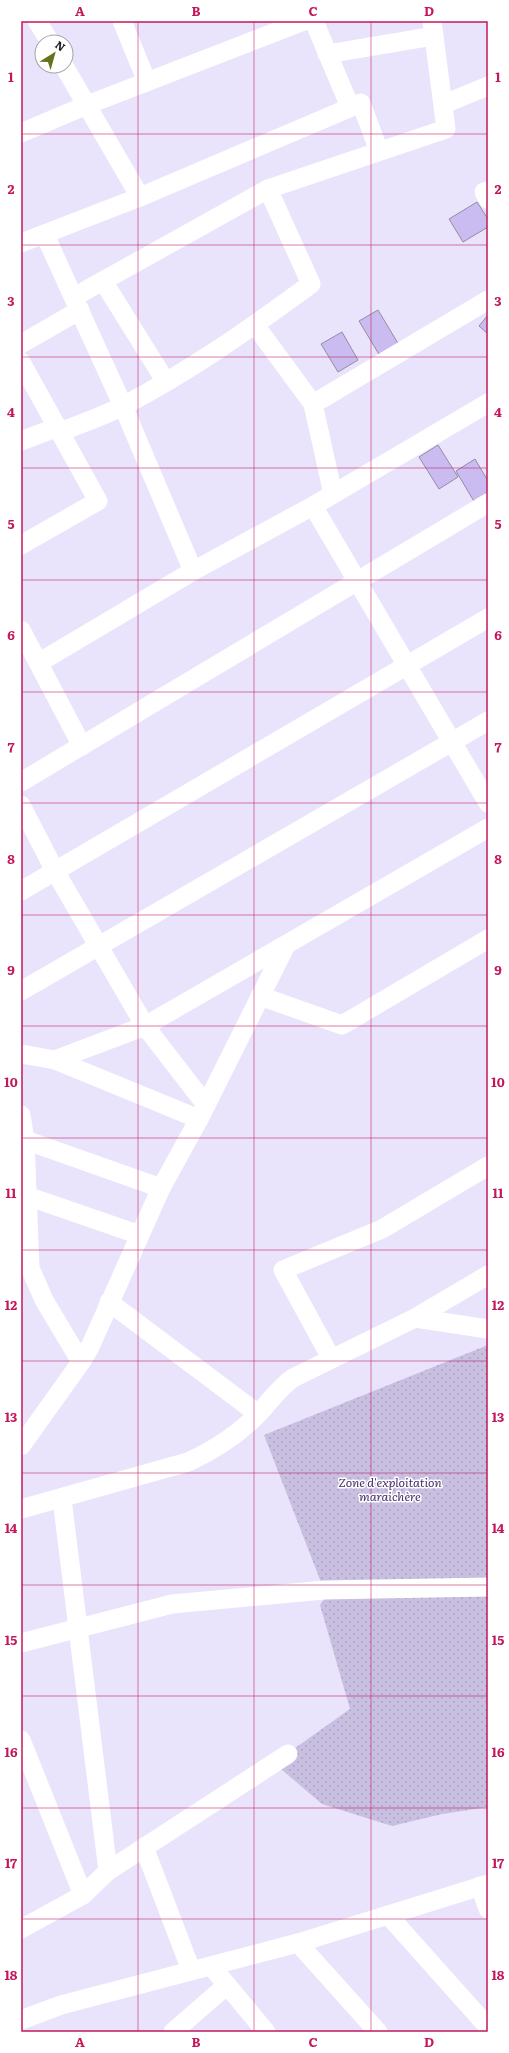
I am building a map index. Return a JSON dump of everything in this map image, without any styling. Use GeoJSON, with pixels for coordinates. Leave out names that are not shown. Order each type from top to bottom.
{"type":"FeatureCollection","features":[{"type":"Feature","properties":{"kind":"street"},"geometry":{"type":"LineString","coordinates":[[37,21],[45,34]]}},
{"type":"Feature","properties":{"kind":"street"},"geometry":{"type":"LineString","coordinates":[[122,21],[146,82]]}},
{"type":"Feature","properties":{"kind":"street"},"geometry":{"type":"LineString","coordinates":[[21,133],[87,105],[304,21]]}},
{"type":"Feature","properties":{"kind":"street"},"geometry":{"type":"LineString","coordinates":[[314,21],[350,107]]}},
{"type":"Feature","properties":{"kind":"street"},"geometry":{"type":"LineString","coordinates":[[21,344],[77,304],[104,280],[268,189],[446,129],[444,104],[433,29],[327,54]]}},
{"type":"Feature","properties":{"kind":"street"},"geometry":{"type":"LineString","coordinates":[[69,74],[140,197]]}},
{"type":"Feature","properties":{"kind":"street"},"geometry":{"type":"LineString","coordinates":[[444,104],[488,86]]}},
{"type":"Feature","properties":{"kind":"street"},"geometry":{"type":"LineString","coordinates":[[21,244],[140,197],[361,103],[378,151]]}},
{"type":"Feature","properties":{"kind":"street"},"geometry":{"type":"LineString","coordinates":[[21,440],[59,430],[123,406],[166,382],[255,325],[310,284],[268,189]]}},
{"type":"Feature","properties":{"kind":"street"},"geometry":{"type":"LineString","coordinates":[[488,190],[484,192],[488,199]]}},
{"type":"Feature","properties":{"kind":"street"},"geometry":{"type":"LineString","coordinates":[[45,235],[123,406],[194,571]]}},
{"type":"Feature","properties":{"kind":"street"},"geometry":{"type":"LineString","coordinates":[[104,280],[166,382]]}},
{"type":"Feature","properties":{"kind":"street"},"geometry":{"type":"LineString","coordinates":[[313,404],[488,300]]}},
{"type":"Feature","properties":{"kind":"street"},"geometry":{"type":"LineString","coordinates":[[255,325],[313,404],[333,494]]}},
{"type":"Feature","properties":{"kind":"street"},"geometry":{"type":"LineString","coordinates":[[21,362],[98,501],[21,545]]}},
{"type":"Feature","properties":{"kind":"street"},"geometry":{"type":"LineString","coordinates":[[40,662],[194,571],[313,506],[488,403]]}},
{"type":"Feature","properties":{"kind":"street"},"geometry":{"type":"LineString","coordinates":[[21,782],[488,503]]}},
{"type":"Feature","properties":{"kind":"street"},"geometry":{"type":"LineString","coordinates":[[313,506],[488,803]]}},
{"type":"Feature","properties":{"kind":"street"},"geometry":{"type":"LineString","coordinates":[[21,891],[488,618]]}},
{"type":"Feature","properties":{"kind":"street"},"geometry":{"type":"LineString","coordinates":[[21,630],[40,662],[82,746]]}},
{"type":"Feature","properties":{"kind":"street"},"geometry":{"type":"LineString","coordinates":[[21,992],[453,743],[488,721]]}},
{"type":"Feature","properties":{"kind":"street"},"geometry":{"type":"LineString","coordinates":[[21,805],[55,871],[99,948],[145,1026],[202,1112]]}},
{"type":"Feature","properties":{"kind":"street"},"geometry":{"type":"LineString","coordinates":[[55,1060],[145,1026],[488,828]]}},
{"type":"Feature","properties":{"kind":"street"},"geometry":{"type":"LineString","coordinates":[[260,996],[342,1025],[488,939]]}},
{"type":"Feature","properties":{"kind":"street"},"geometry":{"type":"LineString","coordinates":[[21,1446],[81,1362],[161,1188],[202,1112],[286,944]]}},
{"type":"Feature","properties":{"kind":"street"},"geometry":{"type":"LineString","coordinates":[[21,1054],[55,1060],[202,1112]]}},
{"type":"Feature","properties":{"kind":"street"},"geometry":{"type":"LineString","coordinates":[[21,1115],[25,1140],[30,1268],[44,1300],[81,1362]]}},
{"type":"Feature","properties":{"kind":"street"},"geometry":{"type":"LineString","coordinates":[[25,1140],[161,1188]]}},
{"type":"Feature","properties":{"kind":"street"},"geometry":{"type":"LineString","coordinates":[[331,1358],[283,1270],[382,1229],[488,1166]]}},
{"type":"Feature","properties":{"kind":"street"},"geometry":{"type":"LineString","coordinates":[[28,1196],[140,1235]]}},
{"type":"Feature","properties":{"kind":"street"},"geometry":{"type":"LineString","coordinates":[[21,1509],[62,1499],[188,1462],[207,1453],[227,1440],[258,1414],[276,1392],[293,1378],[415,1318],[488,1275]]}},
{"type":"Feature","properties":{"kind":"street"},"geometry":{"type":"LineString","coordinates":[[109,1302],[258,1414]]}},
{"type":"Feature","properties":{"kind":"street"},"geometry":{"type":"LineString","coordinates":[[415,1318],[488,1329]]}},
{"type":"Feature","properties":{"kind":"street"},"geometry":{"type":"LineString","coordinates":[[62,1499],[108,1871]]}},
{"type":"Feature","properties":{"kind":"street"},"geometry":{"type":"LineString","coordinates":[[21,1643],[172,1604],[324,1590],[488,1587]]}},
{"type":"Feature","properties":{"kind":"street"},"geometry":{"type":"LineString","coordinates":[[21,1740],[83,1895]]}},
{"type":"Feature","properties":{"kind":"street"},"geometry":{"type":"LineString","coordinates":[[21,1929],[83,1895],[108,1871],[288,1754]]}},
{"type":"Feature","properties":{"kind":"street"},"geometry":{"type":"LineString","coordinates":[[144,1847],[192,1970]]}},
{"type":"Feature","properties":{"kind":"street"},"geometry":{"type":"LineString","coordinates":[[21,2020],[61,2005],[192,1970],[212,1967],[298,1943],[484,1885],[488,1910]]}},
{"type":"Feature","properties":{"kind":"street"},"geometry":{"type":"LineString","coordinates":[[388,1915],[488,2028],[484,2032]]}},
{"type":"Feature","properties":{"kind":"street"},"geometry":{"type":"LineString","coordinates":[[298,1943],[378,2032]]}},
{"type":"Feature","properties":{"kind":"street"},"geometry":{"type":"LineString","coordinates":[[212,1967],[266,2032]]}},
{"type":"Feature","properties":{"kind":"street"},"geometry":{"type":"LineString","coordinates":[[173,2032],[227,1985]]}},
{"type":"Feature","properties":{"kind":"green space","name":"Zone d'exploitation maraichère"},"geometry":{"type":"Polygon","coordinates":[[[488,1345],[488,1807],[442,1814],[392,1826],[322,1804],[274,1763],[350,1709],[320,1605],[331,1590],[324,1590],[264,1435],[488,1345]]]}},
{"type":"Feature","properties":{"kind":"building"},"geometry":{"type":"Polygon","coordinates":[[[477,202],[488,219],[488,227],[463,242],[449,219],[477,202]]]}},
{"type":"Feature","properties":{"kind":"building"},"geometry":{"type":"Polygon","coordinates":[[[378,310],[399,345],[380,356],[359,321],[378,310]]]}},
{"type":"Feature","properties":{"kind":"building"},"geometry":{"type":"Polygon","coordinates":[[[488,315],[488,334],[479,326],[488,315]]]}},
{"type":"Feature","properties":{"kind":"building"},"geometry":{"type":"Polygon","coordinates":[[[342,332],[358,360],[338,372],[321,344],[342,332]]]}},
{"type":"Feature","properties":{"kind":"building"},"geometry":{"type":"Polygon","coordinates":[[[438,445],[458,477],[439,489],[419,457],[438,445]]]}},
{"type":"Feature","properties":{"kind":"building"},"geometry":{"type":"Polygon","coordinates":[[[475,459],[488,481],[488,495],[475,503],[456,471],[475,459]]]}}]}
